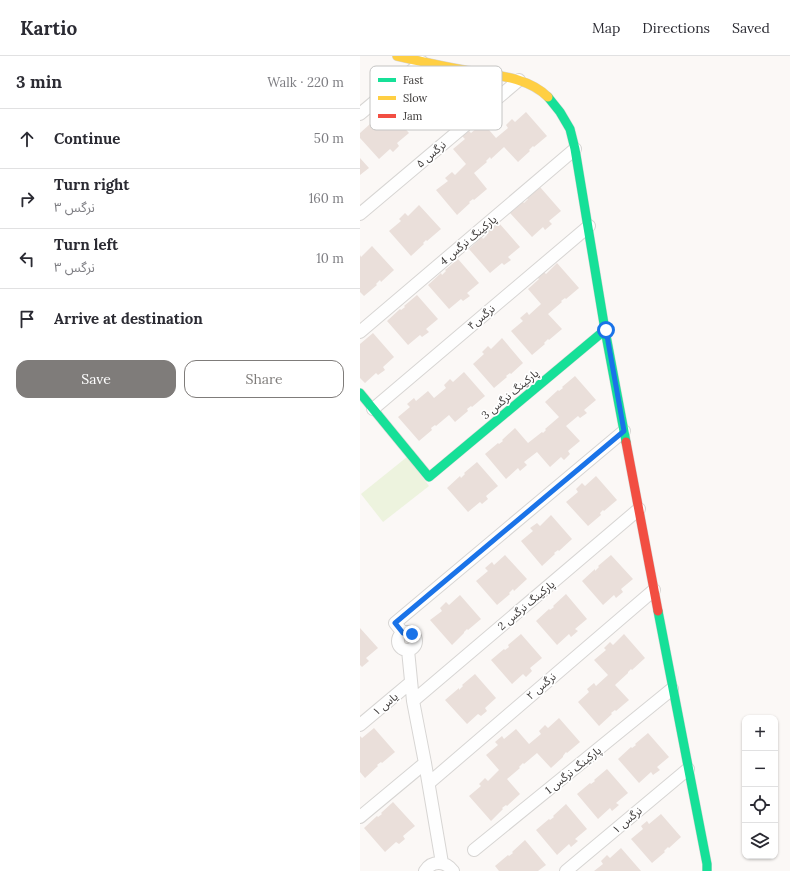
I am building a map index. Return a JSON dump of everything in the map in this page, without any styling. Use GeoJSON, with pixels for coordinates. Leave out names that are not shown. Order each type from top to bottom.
{"type":"FeatureCollection","features":[{"type":"Feature","properties":{"kind":"street"},"geometry":{"type":"LineString","coordinates":[[397,56],[444,66]]}},
{"type":"Feature","properties":{"kind":"street"},"geometry":{"type":"LineString","coordinates":[[417,66],[422,62]]}},
{"type":"Feature","properties":{"kind":"street"},"geometry":{"type":"LineString","coordinates":[[502,77],[520,80],[540,90],[549,98],[560,112],[570,129],[589,226],[624,431],[672,689],[707,864],[707,871]]}},
{"type":"Feature","properties":{"kind":"street","name":"نرگس ۵"},"geometry":{"type":"LineString","coordinates":[[502,95],[520,80]]}},
{"type":"Feature","properties":{"kind":"street"},"geometry":{"type":"LineString","coordinates":[[360,114],[370,106]]}},
{"type":"Feature","properties":{"kind":"street","name":"نرگس ۵"},"geometry":{"type":"LineString","coordinates":[[360,214],[460,130]]}},
{"type":"Feature","properties":{"kind":"street","name":"پارکینگ نرگس 4"},"geometry":{"type":"LineString","coordinates":[[360,332],[575,149]]}},
{"type":"Feature","properties":{"kind":"street","name":"نرگس۴"},"geometry":{"type":"LineString","coordinates":[[373,409],[589,226]]}},
{"type":"Feature","properties":{"kind":"street","name":"پارکینگ نرگس 3"},"geometry":{"type":"LineString","coordinates":[[373,409],[429,477],[606,330]]}},
{"type":"Feature","properties":{"kind":"street"},"geometry":{"type":"LineString","coordinates":[[360,393],[373,409]]}},
{"type":"Feature","properties":{"kind":"street"},"geometry":{"type":"LineString","coordinates":[[442,863],[429,783],[410,683],[408,650],[403,649],[398,643],[399,637],[403,633],[395,623],[624,431]]}},
{"type":"Feature","properties":{"kind":"street","name":"پارکینگ نرگس 2"},"geometry":{"type":"LineString","coordinates":[[413,701],[639,509]]}},
{"type":"Feature","properties":{"kind":"street","name":"نرگس ۲"},"geometry":{"type":"LineString","coordinates":[[429,783],[654,590]]}},
{"type":"Feature","properties":{"kind":"street","name":"یاس ۱"},"geometry":{"type":"LineString","coordinates":[[360,724],[410,683]]}},
{"type":"Feature","properties":{"kind":"street","name":"پارکینگ نرگس 1"},"geometry":{"type":"LineString","coordinates":[[474,850],[672,689]]}},
{"type":"Feature","properties":{"kind":"street"},"geometry":{"type":"LineString","coordinates":[[360,818],[425,763]]}},
{"type":"Feature","properties":{"kind":"street","name":"نرگس ۱"},"geometry":{"type":"LineString","coordinates":[[566,871],[688,769]]}},
{"type":"Feature","properties":{"kind":"street"},"geometry":{"type":"LineString","coordinates":[[425,871],[431,865],[442,863],[451,868],[453,871]]}},
{"type":"Feature","properties":{"kind":"green space"},"geometry":{"type":"Polygon","coordinates":[[[407,457],[429,486],[383,522],[361,494],[407,457]]]}},
{"type":"Feature","properties":{"kind":"building"},"geometry":{"type":"Polygon","coordinates":[[[526,112],[547,136],[534,147],[533,146],[529,150],[530,151],[518,162],[504,147],[491,159],[490,157],[486,161],[487,162],[474,173],[487,189],[474,200],[473,199],[469,202],[470,203],[457,215],[436,190],[448,181],[445,178],[452,172],[455,175],[466,164],[453,149],[465,139],[462,136],[469,131],[471,133],[475,130],[489,130],[496,138],[508,128],[506,125],[512,119],[515,122],[526,112]]]}},
{"type":"Feature","properties":{"kind":"building"},"geometry":{"type":"Polygon","coordinates":[[[370,124],[370,130],[406,130],[409,133],[397,143],[399,146],[393,152],[390,149],[379,159],[360,138],[360,133],[370,124]]]}},
{"type":"Feature","properties":{"kind":"building"},"geometry":{"type":"Polygon","coordinates":[[[360,158],[369,168],[360,175],[360,158]]]}},
{"type":"Feature","properties":{"kind":"building"},"geometry":{"type":"Polygon","coordinates":[[[540,187],[561,211],[549,221],[552,224],[545,230],[543,227],[532,237],[510,213],[523,202],[524,203],[528,199],[527,198],[540,187]]]}},
{"type":"Feature","properties":{"kind":"building"},"geometry":{"type":"Polygon","coordinates":[[[419,205],[441,229],[427,241],[426,240],[423,243],[424,244],[411,256],[389,231],[401,221],[399,219],[405,213],[408,216],[419,205]]]}},
{"type":"Feature","properties":{"kind":"building"},"geometry":{"type":"Polygon","coordinates":[[[499,223],[520,247],[508,257],[511,260],[504,265],[502,263],[490,273],[469,249],[482,237],[483,239],[487,235],[486,234],[499,223]]]}},
{"type":"Feature","properties":{"kind":"building"},"geometry":{"type":"Polygon","coordinates":[[[372,246],[394,270],[381,282],[380,280],[376,284],[377,285],[364,296],[360,292],[360,255],[361,257],[372,246]]]}},
{"type":"Feature","properties":{"kind":"building"},"geometry":{"type":"Polygon","coordinates":[[[458,259],[479,283],[467,293],[470,296],[463,301],[461,299],[449,309],[428,285],[441,273],[442,275],[446,271],[445,270],[458,259]]]}},
{"type":"Feature","properties":{"kind":"building"},"geometry":{"type":"Polygon","coordinates":[[[557,263],[579,288],[566,299],[565,298],[561,301],[562,302],[548,314],[562,329],[549,340],[548,339],[544,343],[545,344],[532,355],[511,331],[523,321],[520,318],[527,312],[529,315],[541,304],[528,289],[539,279],[537,277],[543,271],[546,274],[557,263]]]}},
{"type":"Feature","properties":{"kind":"building"},"geometry":{"type":"Polygon","coordinates":[[[417,295],[438,319],[426,329],[429,332],[422,337],[420,335],[408,345],[387,321],[400,309],[401,310],[405,307],[404,306],[417,295]]]}},
{"type":"Feature","properties":{"kind":"building"},"geometry":{"type":"Polygon","coordinates":[[[373,333],[394,357],[383,367],[385,370],[378,375],[376,373],[365,383],[360,378],[360,344],[373,333]]]}},
{"type":"Feature","properties":{"kind":"building"},"geometry":{"type":"Polygon","coordinates":[[[502,338],[523,363],[511,374],[510,373],[506,376],[507,377],[494,388],[473,364],[484,354],[482,352],[488,346],[491,349],[502,338]]]}},
{"type":"Feature","properties":{"kind":"building"},"geometry":{"type":"Polygon","coordinates":[[[464,372],[485,396],[472,407],[471,406],[467,409],[468,411],[455,422],[449,415],[436,426],[435,425],[431,428],[432,430],[419,441],[398,417],[410,407],[407,404],[414,398],[416,401],[428,391],[434,398],[446,388],[444,385],[450,379],[453,382],[464,372]]]}},
{"type":"Feature","properties":{"kind":"building"},"geometry":{"type":"Polygon","coordinates":[[[575,376],[596,400],[584,410],[587,413],[580,418],[578,416],[566,426],[580,441],[568,451],[570,454],[564,460],[561,457],[550,467],[537,452],[524,462],[527,465],[520,471],[518,468],[506,479],[485,454],[498,443],[499,444],[503,441],[502,440],[515,428],[528,443],[542,432],[543,433],[546,430],[545,429],[559,417],[545,402],[558,390],[559,391],[563,388],[562,387],[575,376]]]}},
{"type":"Feature","properties":{"kind":"building"},"geometry":{"type":"Polygon","coordinates":[[[477,462],[498,486],[486,496],[488,499],[482,504],[480,502],[468,512],[447,488],[460,476],[461,478],[465,474],[464,473],[477,462]]]}},
{"type":"Feature","properties":{"kind":"building"},"geometry":{"type":"Polygon","coordinates":[[[596,476],[617,500],[604,511],[603,510],[600,513],[601,515],[588,526],[566,502],[578,492],[576,489],[582,483],[585,486],[596,476]]]}},
{"type":"Feature","properties":{"kind":"building"},"geometry":{"type":"Polygon","coordinates":[[[551,515],[572,539],[559,551],[558,550],[554,553],[555,554],[542,566],[521,541],[533,531],[530,528],[537,523],[540,526],[551,515]]]}},
{"type":"Feature","properties":{"kind":"building"},"geometry":{"type":"Polygon","coordinates":[[[505,555],[527,579],[514,591],[513,589],[509,593],[510,594],[497,605],[476,581],[488,571],[485,568],[492,562],[494,565],[505,555]]]}},
{"type":"Feature","properties":{"kind":"building"},"geometry":{"type":"Polygon","coordinates":[[[611,555],[633,579],[621,589],[623,592],[616,598],[614,595],[603,605],[582,581],[595,569],[595,571],[599,567],[598,566],[611,555]]]}},
{"type":"Feature","properties":{"kind":"building"},"geometry":{"type":"Polygon","coordinates":[[[566,594],[587,619],[575,629],[578,631],[571,637],[569,634],[557,645],[536,621],[549,609],[550,610],[554,607],[553,606],[566,594]]]}},
{"type":"Feature","properties":{"kind":"building"},"geometry":{"type":"Polygon","coordinates":[[[460,595],[481,619],[468,630],[467,629],[452,645],[430,620],[442,611],[440,608],[446,602],[449,605],[460,595]]]}},
{"type":"Feature","properties":{"kind":"building"},"geometry":{"type":"Polygon","coordinates":[[[360,628],[378,648],[366,658],[369,661],[362,667],[360,665],[360,628]]]}},
{"type":"Feature","properties":{"kind":"building"},"geometry":{"type":"Polygon","coordinates":[[[521,634],[542,658],[530,668],[532,671],[526,677],[523,674],[512,684],[491,660],[504,649],[505,650],[509,647],[508,645],[521,634]]]}},
{"type":"Feature","properties":{"kind":"building"},"geometry":{"type":"Polygon","coordinates":[[[624,634],[645,658],[615,685],[629,700],[616,711],[615,710],[611,713],[612,714],[599,726],[578,702],[589,692],[587,689],[594,683],[596,686],[608,675],[594,660],[606,650],[604,648],[610,642],[613,645],[624,634]]]}},
{"type":"Feature","properties":{"kind":"building"},"geometry":{"type":"Polygon","coordinates":[[[475,674],[496,698],[485,708],[487,711],[481,716],[478,714],[467,724],[445,700],[459,688],[459,690],[463,686],[462,685],[475,674]]]}},
{"type":"Feature","properties":{"kind":"building"},"geometry":{"type":"Polygon","coordinates":[[[559,718],[580,742],[567,753],[566,752],[563,757],[551,768],[537,753],[524,764],[523,763],[519,767],[520,768],[507,779],[520,794],[507,806],[506,805],[502,808],[503,809],[491,821],[469,796],[481,786],[479,784],[485,778],[488,781],[499,770],[486,755],[498,745],[495,742],[502,736],[504,739],[516,729],[529,744],[541,734],[539,731],[545,725],[548,728],[559,718]]]}},
{"type":"Feature","properties":{"kind":"building"},"geometry":{"type":"Polygon","coordinates":[[[374,728],[395,752],[382,763],[381,762],[377,765],[378,766],[365,778],[360,772],[360,736],[362,738],[374,728]]]}},
{"type":"Feature","properties":{"kind":"building"},"geometry":{"type":"Polygon","coordinates":[[[648,733],[669,757],[657,767],[660,770],[653,775],[651,772],[639,783],[618,759],[631,747],[632,748],[636,745],[635,744],[648,733]]]}},
{"type":"Feature","properties":{"kind":"building"},"geometry":{"type":"Polygon","coordinates":[[[607,769],[628,793],[616,803],[619,805],[612,811],[610,808],[598,819],[577,794],[590,783],[591,784],[595,781],[594,780],[607,769]]]}},
{"type":"Feature","properties":{"kind":"building"},"geometry":{"type":"Polygon","coordinates":[[[393,802],[415,826],[403,836],[405,839],[399,844],[396,842],[385,852],[364,828],[377,816],[378,817],[382,814],[381,813],[393,802]]]}},
{"type":"Feature","properties":{"kind":"building"},"geometry":{"type":"Polygon","coordinates":[[[566,804],[587,829],[575,839],[578,841],[571,847],[569,844],[557,855],[536,830],[549,819],[550,820],[554,817],[553,816],[566,804]]]}},
{"type":"Feature","properties":{"kind":"building"},"geometry":{"type":"Polygon","coordinates":[[[661,814],[681,837],[669,848],[668,847],[664,851],[665,852],[652,863],[631,839],[643,829],[641,826],[647,821],[649,824],[661,814]]]}},
{"type":"Feature","properties":{"kind":"building"},"geometry":{"type":"Polygon","coordinates":[[[525,840],[546,865],[538,871],[499,871],[495,866],[508,855],[509,856],[513,853],[512,852],[525,840]]]}},
{"type":"Feature","properties":{"kind":"building"},"geometry":{"type":"Polygon","coordinates":[[[621,848],[641,871],[594,871],[603,864],[601,861],[607,855],[610,858],[621,848]]]}},
{"type":"Feature","properties":{"kind":"traffic: fast"},"geometry":{"type":"LineString","coordinates":[[548,97],[560,112],[570,129],[575,149],[605,330],[626,442]]}},
{"type":"Feature","properties":{"kind":"traffic: fast"},"geometry":{"type":"LineString","coordinates":[[360,393],[429,477],[605,330]]}},
{"type":"Feature","properties":{"kind":"traffic: fast"},"geometry":{"type":"LineString","coordinates":[[658,611],[707,864],[707,871]]}},
{"type":"Feature","properties":{"kind":"traffic: slow"},"geometry":{"type":"LineString","coordinates":[[397,56],[442,66]]}},
{"type":"Feature","properties":{"kind":"traffic: slow"},"geometry":{"type":"LineString","coordinates":[[502,76],[530,85],[540,90],[548,97]]}},
{"type":"Feature","properties":{"kind":"traffic: jam"},"geometry":{"type":"LineString","coordinates":[[626,442],[658,611]]}},
{"type":"Feature","properties":{"kind":"route"},"geometry":{"type":"LineString","coordinates":[[412,634],[406,632],[403,633],[395,623],[624,431],[606,330]]}}]}
